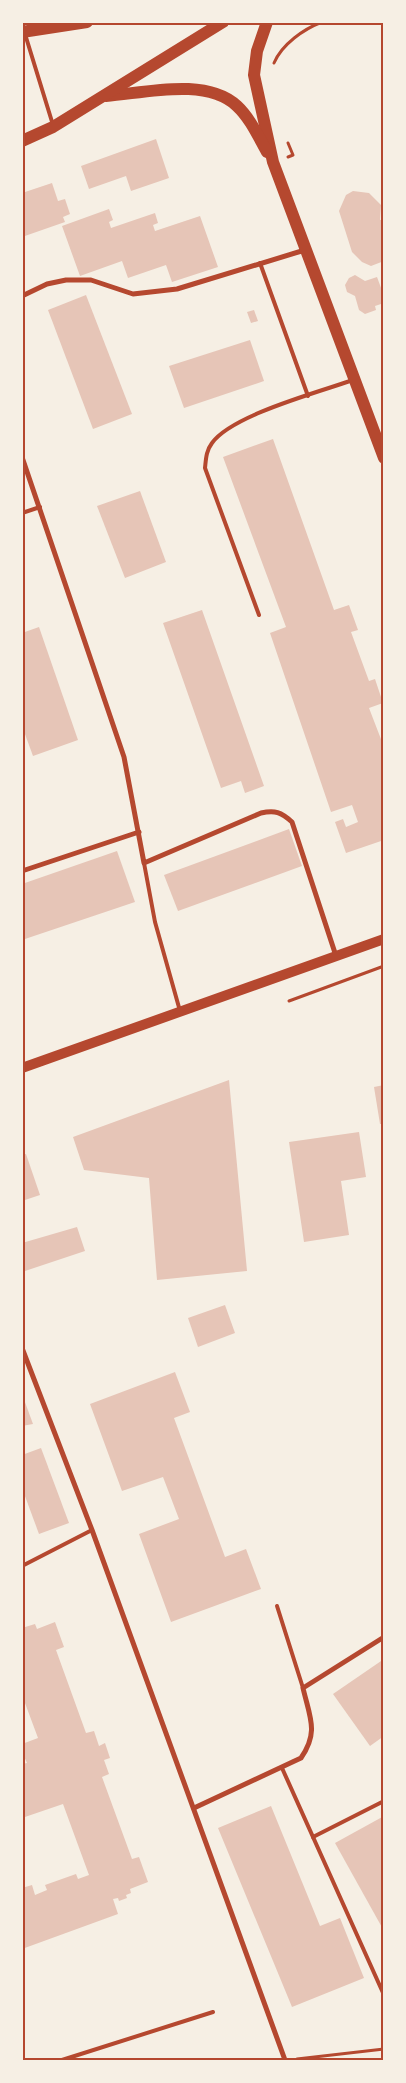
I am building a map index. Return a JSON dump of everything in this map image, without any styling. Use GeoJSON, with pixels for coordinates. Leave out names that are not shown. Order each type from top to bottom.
{"type":"FeatureCollection","features":[{"type":"Feature","properties":{"kind":"main road"},"geometry":{"type":"LineString","coordinates":[[22,140],[53,127],[223,22]]}},
{"type":"Feature","properties":{"kind":"main road"},"geometry":{"type":"LineString","coordinates":[[268,22],[257,51],[254,75],[273,162],[384,458]]}},
{"type":"Feature","properties":{"kind":"main road"},"geometry":{"type":"LineString","coordinates":[[23,32],[80,23]]}},
{"type":"Feature","properties":{"kind":"main road"},"geometry":{"type":"LineString","coordinates":[[103,96],[186,89],[213,92],[227,98],[243,113],[273,162]]}},
{"type":"Feature","properties":{"kind":"main road"},"geometry":{"type":"LineString","coordinates":[[22,1068],[384,939]]}},
{"type":"Feature","properties":{"kind":"street"},"geometry":{"type":"LineString","coordinates":[[22,296],[47,284],[79,279],[91,280],[115,290],[134,294],[177,289],[306,250]]}},
{"type":"Feature","properties":{"kind":"street"},"geometry":{"type":"LineString","coordinates":[[22,457],[124,756],[144,863],[261,813],[273,810],[283,813],[292,822],[336,956]]}},
{"type":"Feature","properties":{"kind":"street"},"geometry":{"type":"LineString","coordinates":[[22,872],[139,832]]}},
{"type":"Feature","properties":{"kind":"street"},"geometry":{"type":"LineString","coordinates":[[22,1348],[92,1530],[285,2060]]}},
{"type":"Feature","properties":{"kind":"street"},"geometry":{"type":"LineString","coordinates":[[194,1808],[300,1758],[310,1745],[312,1731],[304,1688],[384,1637]]}},
{"type":"Feature","properties":{"kind":"lane"},"geometry":{"type":"LineString","coordinates":[[23,32],[53,127]]}},
{"type":"Feature","properties":{"kind":"lane"},"geometry":{"type":"LineString","coordinates":[[260,264],[308,396]]}},
{"type":"Feature","properties":{"kind":"lane"},"geometry":{"type":"LineString","coordinates":[[259,615],[205,468],[206,453],[220,434],[230,426],[247,418],[355,380]]}},
{"type":"Feature","properties":{"kind":"lane"},"geometry":{"type":"LineString","coordinates":[[22,513],[40,507]]}},
{"type":"Feature","properties":{"kind":"lane"},"geometry":{"type":"LineString","coordinates":[[144,863],[155,922],[180,1012]]}},
{"type":"Feature","properties":{"kind":"lane"},"geometry":{"type":"LineString","coordinates":[[22,1566],[92,1530]]}},
{"type":"Feature","properties":{"kind":"lane"},"geometry":{"type":"LineString","coordinates":[[277,1606],[304,1688]]}},
{"type":"Feature","properties":{"kind":"lane"},"geometry":{"type":"LineString","coordinates":[[282,1768],[384,1995]]}},
{"type":"Feature","properties":{"kind":"lane"},"geometry":{"type":"LineString","coordinates":[[313,1838],[384,1801]]}},
{"type":"Feature","properties":{"kind":"lane"},"geometry":{"type":"LineString","coordinates":[[62,2060],[213,2012]]}},
{"type":"Feature","properties":{"kind":"path"},"geometry":{"type":"LineString","coordinates":[[273,67],[275,60],[289,43],[300,34],[322,22]]}},
{"type":"Feature","properties":{"kind":"path"},"geometry":{"type":"LineString","coordinates":[[273,162],[293,156],[286,138]]}},
{"type":"Feature","properties":{"kind":"path"},"geometry":{"type":"LineString","coordinates":[[288,1001],[384,966]]}},
{"type":"Feature","properties":{"kind":"path"},"geometry":{"type":"LineString","coordinates":[[285,2060],[384,2049]]}},
{"type":"Feature","properties":{"kind":"building"},"geometry":{"type":"Polygon","coordinates":[[[156,139],[169,178],[131,191],[126,176],[89,189],[81,166],[156,139]]]}},
{"type":"Feature","properties":{"kind":"building"},"geometry":{"type":"Polygon","coordinates":[[[52,183],[58,201],[65,199],[70,214],[63,217],[65,222],[22,237],[22,193],[52,183]]]}},
{"type":"Feature","properties":{"kind":"building"},"geometry":{"type":"Polygon","coordinates":[[[353,191],[369,193],[381,205],[380,220],[384,219],[384,261],[371,266],[362,262],[352,252],[339,211],[346,195],[353,191]]]}},
{"type":"Feature","properties":{"kind":"building"},"geometry":{"type":"Polygon","coordinates":[[[109,209],[113,220],[109,222],[111,228],[155,213],[158,223],[153,225],[155,231],[200,216],[218,267],[172,282],[166,265],[128,278],[122,261],[80,276],[62,226],[109,209]]]}},
{"type":"Feature","properties":{"kind":"building"},"geometry":{"type":"Polygon","coordinates":[[[355,275],[365,281],[377,277],[384,296],[384,303],[375,306],[376,310],[365,314],[359,310],[355,296],[347,292],[345,285],[349,278],[355,275]]]}},
{"type":"Feature","properties":{"kind":"building"},"geometry":{"type":"Polygon","coordinates":[[[86,295],[132,414],[93,429],[48,310],[86,295]]]}},
{"type":"Feature","properties":{"kind":"building"},"geometry":{"type":"Polygon","coordinates":[[[254,310],[258,321],[251,323],[247,312],[254,310]]]}},
{"type":"Feature","properties":{"kind":"building"},"geometry":{"type":"Polygon","coordinates":[[[250,340],[264,381],[184,408],[169,366],[250,340]]]}},
{"type":"Feature","properties":{"kind":"building"},"geometry":{"type":"Polygon","coordinates":[[[273,439],[334,610],[349,605],[358,630],[351,632],[369,681],[375,679],[383,703],[369,708],[384,747],[384,840],[346,853],[335,822],[343,819],[346,827],[358,822],[352,805],[331,812],[270,633],[286,627],[223,457],[273,439]]]}},
{"type":"Feature","properties":{"kind":"building"},"geometry":{"type":"Polygon","coordinates":[[[140,491],[166,562],[125,578],[97,506],[140,491]]]}},
{"type":"Feature","properties":{"kind":"building"},"geometry":{"type":"Polygon","coordinates":[[[202,610],[264,786],[245,793],[241,781],[221,788],[163,623],[202,610]]]}},
{"type":"Feature","properties":{"kind":"building"},"geometry":{"type":"Polygon","coordinates":[[[39,627],[78,740],[33,756],[22,726],[22,633],[39,627]]]}},
{"type":"Feature","properties":{"kind":"building"},"geometry":{"type":"Polygon","coordinates":[[[289,829],[302,866],[178,911],[164,875],[289,829]]]}},
{"type":"Feature","properties":{"kind":"building"},"geometry":{"type":"Polygon","coordinates":[[[117,851],[135,902],[22,940],[22,884],[117,851]]]}},
{"type":"Feature","properties":{"kind":"building"},"geometry":{"type":"Polygon","coordinates":[[[229,1080],[247,1271],[157,1280],[149,1178],[84,1170],[73,1137],[229,1080]]]}},
{"type":"Feature","properties":{"kind":"building"},"geometry":{"type":"Polygon","coordinates":[[[384,1085],[384,1124],[380,1124],[374,1087],[384,1085]]]}},
{"type":"Feature","properties":{"kind":"building"},"geometry":{"type":"Polygon","coordinates":[[[359,1132],[366,1177],[341,1181],[349,1235],[304,1242],[289,1142],[359,1132]]]}},
{"type":"Feature","properties":{"kind":"building"},"geometry":{"type":"Polygon","coordinates":[[[26,1154],[40,1195],[22,1201],[22,1155],[26,1154]]]}},
{"type":"Feature","properties":{"kind":"building"},"geometry":{"type":"Polygon","coordinates":[[[77,1227],[85,1251],[22,1272],[22,1243],[77,1227]]]}},
{"type":"Feature","properties":{"kind":"building"},"geometry":{"type":"Polygon","coordinates":[[[225,1305],[235,1333],[198,1347],[188,1318],[225,1305]]]}},
{"type":"Feature","properties":{"kind":"building"},"geometry":{"type":"Polygon","coordinates":[[[175,1372],[190,1412],[174,1418],[225,1557],[246,1549],[261,1589],[171,1622],[139,1534],[179,1519],[163,1477],[122,1491],[90,1404],[175,1372]]]}},
{"type":"Feature","properties":{"kind":"building"},"geometry":{"type":"Polygon","coordinates":[[[22,1394],[33,1424],[22,1426],[22,1394]]]}},
{"type":"Feature","properties":{"kind":"building"},"geometry":{"type":"Polygon","coordinates":[[[41,1448],[69,1523],[39,1534],[22,1488],[22,1455],[41,1448]]]}},
{"type":"Feature","properties":{"kind":"building"},"geometry":{"type":"Polygon","coordinates":[[[55,1622],[64,1647],[56,1650],[86,1733],[94,1731],[99,1746],[105,1743],[110,1758],[104,1760],[109,1774],[102,1777],[132,1859],[139,1857],[148,1882],[130,1889],[131,1893],[126,1895],[127,1898],[119,1901],[118,1898],[113,1899],[118,1914],[22,1949],[22,1888],[32,1885],[35,1895],[47,1890],[45,1885],[76,1874],[78,1879],[89,1875],[63,1804],[22,1818],[22,1764],[27,1763],[22,1752],[22,1744],[38,1738],[22,1695],[22,1628],[35,1624],[37,1629],[55,1622]]]}},
{"type":"Feature","properties":{"kind":"building"},"geometry":{"type":"Polygon","coordinates":[[[384,1659],[384,1736],[370,1746],[333,1694],[384,1659]]]}},
{"type":"Feature","properties":{"kind":"building"},"geometry":{"type":"Polygon","coordinates":[[[271,1806],[320,1926],[340,1918],[364,1978],[292,2007],[218,1828],[271,1806]]]}},
{"type":"Feature","properties":{"kind":"building"},"geometry":{"type":"Polygon","coordinates":[[[384,1816],[384,1931],[335,1843],[384,1816]]]}}]}
